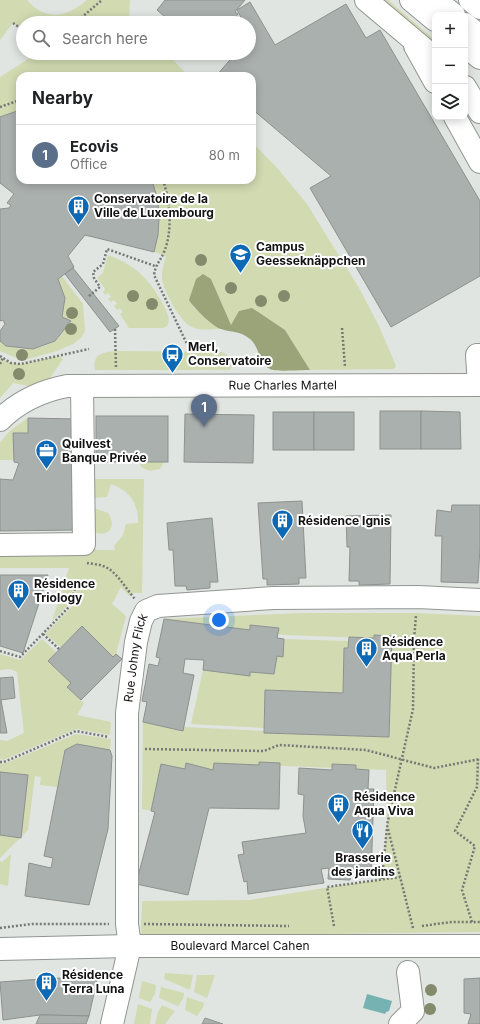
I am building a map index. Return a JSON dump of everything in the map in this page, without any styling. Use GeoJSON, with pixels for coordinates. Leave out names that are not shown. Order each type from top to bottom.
{"type":"FeatureCollection","features":[{"type":"Feature","properties":{"kind":"main road"},"geometry":{"type":"LineString","coordinates":[[366,0],[432,56]]}},
{"type":"Feature","properties":{"kind":"main road"},"geometry":{"type":"LineString","coordinates":[[411,0],[432,18]]}},
{"type":"Feature","properties":{"kind":"main road"},"geometry":{"type":"LineString","coordinates":[[436,0],[450,12]]}},
{"type":"Feature","properties":{"kind":"main road"},"geometry":{"type":"LineString","coordinates":[[470,0],[480,8]]}},
{"type":"Feature","properties":{"kind":"main road"},"geometry":{"type":"LineString","coordinates":[[468,26],[480,36]]}},
{"type":"Feature","properties":{"kind":"main road"},"geometry":{"type":"LineString","coordinates":[[410,38],[432,77]]}},
{"type":"Feature","properties":{"kind":"main road"},"geometry":{"type":"LineString","coordinates":[[468,48],[480,58]]}},
{"type":"Feature","properties":{"kind":"main road"},"geometry":{"type":"LineString","coordinates":[[468,92],[480,112]]}},
{"type":"Feature","properties":{"kind":"main road"},"geometry":{"type":"LineString","coordinates":[[468,116],[480,138]]}},
{"type":"Feature","properties":{"kind":"main road"},"geometry":{"type":"LineString","coordinates":[[456,120],[480,162]]}},
{"type":"Feature","properties":{"kind":"main road"},"geometry":{"type":"LineString","coordinates":[[479,385],[478,355],[480,355]]}},
{"type":"Feature","properties":{"kind":"main road","name":"Rue Charles Martel"},"geometry":{"type":"LineString","coordinates":[[0,420],[20,403],[50,389],[61,387],[479,385]]}},
{"type":"Feature","properties":{"kind":"main road"},"geometry":{"type":"LineString","coordinates":[[0,545],[84,544],[82,386]]}},
{"type":"Feature","properties":{"kind":"main road","name":"Rue Johny Flick"},"geometry":{"type":"LineString","coordinates":[[130,946],[127,924],[127,713],[136,642],[140,621],[146,611],[158,606],[273,598],[418,597],[480,600]]}},
{"type":"Feature","properties":{"kind":"main road","name":"Boulevard Marcel Cahen"},"geometry":{"type":"LineString","coordinates":[[0,949],[130,946],[410,934],[480,946]]}},
{"type":"Feature","properties":{"kind":"main road"},"geometry":{"type":"LineString","coordinates":[[112,1024],[130,946]]}},
{"type":"Feature","properties":{"kind":"main road"},"geometry":{"type":"LineString","coordinates":[[400,1024],[413,1011],[408,972]]}},
{"type":"Feature","properties":{"kind":"path"},"geometry":{"type":"LineString","coordinates":[[83,16],[102,0]]}},
{"type":"Feature","properties":{"kind":"path"},"geometry":{"type":"LineString","coordinates":[[12,22],[16,25]]}},
{"type":"Feature","properties":{"kind":"path"},"geometry":{"type":"LineString","coordinates":[[0,107],[16,101]]}},
{"type":"Feature","properties":{"kind":"path"},"geometry":{"type":"LineString","coordinates":[[164,184],[168,203],[168,236],[164,252],[155,266],[154,275],[186,344]]}},
{"type":"Feature","properties":{"kind":"path"},"geometry":{"type":"LineString","coordinates":[[89,296],[100,287],[94,278],[94,272],[103,264],[107,249],[155,266]]}},
{"type":"Feature","properties":{"kind":"path"},"geometry":{"type":"LineString","coordinates":[[342,328],[347,386]]}},
{"type":"Feature","properties":{"kind":"path"},"geometry":{"type":"LineString","coordinates":[[115,329],[116,386]]}},
{"type":"Feature","properties":{"kind":"path"},"geometry":{"type":"LineString","coordinates":[[0,356],[12,363],[21,364],[88,349]]}},
{"type":"Feature","properties":{"kind":"path"},"geometry":{"type":"LineString","coordinates":[[0,364],[3,358]]}},
{"type":"Feature","properties":{"kind":"path"},"geometry":{"type":"LineString","coordinates":[[96,564],[110,570],[130,594]]}},
{"type":"Feature","properties":{"kind":"path"},"geometry":{"type":"LineString","coordinates":[[0,651],[20,657],[69,607],[76,586]]}},
{"type":"Feature","properties":{"kind":"path"},"geometry":{"type":"LineString","coordinates":[[382,879],[387,825],[413,709],[414,640],[418,597]]}},
{"type":"Feature","properties":{"kind":"path"},"geometry":{"type":"LineString","coordinates":[[42,634],[59,649]]}},
{"type":"Feature","properties":{"kind":"path"},"geometry":{"type":"LineString","coordinates":[[0,762],[4,762],[76,731],[127,745],[264,751],[279,745],[366,750],[434,768],[479,759],[477,787],[455,831],[475,846],[462,890],[472,922]]}},
{"type":"Feature","properties":{"kind":"path"},"geometry":{"type":"LineString","coordinates":[[387,825],[400,877],[410,934]]}},
{"type":"Feature","properties":{"kind":"path"},"geometry":{"type":"LineString","coordinates":[[342,926],[334,926],[327,887],[400,877]]}},
{"type":"Feature","properties":{"kind":"path"},"geometry":{"type":"LineString","coordinates":[[421,926],[451,922],[480,922]]}},
{"type":"Feature","properties":{"kind":"path"},"geometry":{"type":"LineString","coordinates":[[0,928],[32,924],[294,926]]}},
{"type":"Feature","properties":{"kind":"green space"},"geometry":{"type":"Polygon","coordinates":[[[0,0],[27,0],[42,12],[57,15],[72,10],[87,0],[130,0],[129,16],[16,16],[16,25],[13,23],[0,40],[0,0]]]}},
{"type":"Feature","properties":{"kind":"green space"},"geometry":{"type":"Polygon","coordinates":[[[376,0],[388,0],[432,37],[432,47],[376,0]]]}},
{"type":"Feature","properties":{"kind":"green space"},"geometry":{"type":"Polygon","coordinates":[[[27,60],[173,60],[185,72],[16,72],[16,111],[0,117],[0,77],[27,60]]]}},
{"type":"Feature","properties":{"kind":"green space"},"geometry":{"type":"Polygon","coordinates":[[[256,146],[278,169],[307,204],[359,288],[379,326],[396,366],[394,369],[310,370],[285,330],[231,326],[211,279],[193,307],[220,329],[195,328],[187,324],[178,313],[166,292],[162,280],[162,271],[166,256],[154,252],[159,216],[153,184],[256,184],[256,146]]]}},
{"type":"Feature","properties":{"kind":"green space"},"geometry":{"type":"Polygon","coordinates":[[[108,255],[135,269],[148,281],[159,297],[166,311],[169,319],[167,326],[163,328],[129,328],[120,314],[123,312],[120,308],[117,310],[114,306],[117,304],[114,300],[111,302],[108,299],[111,297],[108,293],[105,295],[103,292],[105,289],[97,278],[103,273],[108,255]]]}},
{"type":"Feature","properties":{"kind":"green space"},"geometry":{"type":"Polygon","coordinates":[[[203,274],[211,279],[231,325],[239,311],[252,308],[285,330],[310,370],[282,371],[270,369],[263,363],[256,346],[250,339],[239,333],[217,327],[208,321],[189,300],[196,279],[203,274]]]}},
{"type":"Feature","properties":{"kind":"green space"},"geometry":{"type":"Polygon","coordinates":[[[62,276],[83,304],[85,331],[81,338],[73,344],[57,351],[28,359],[19,359],[0,351],[0,341],[6,345],[27,349],[41,347],[57,339],[61,335],[71,322],[62,317],[65,298],[58,279],[62,276]]]}},
{"type":"Feature","properties":{"kind":"green space"},"geometry":{"type":"Polygon","coordinates":[[[119,351],[222,352],[228,356],[232,367],[230,370],[95,370],[95,364],[98,356],[104,353],[119,351]]]}},
{"type":"Feature","properties":{"kind":"green space"},"geometry":{"type":"Polygon","coordinates":[[[59,356],[63,359],[50,378],[29,386],[13,383],[0,398],[0,358],[11,363],[21,364],[59,356]]]}},
{"type":"Feature","properties":{"kind":"green space"},"geometry":{"type":"Polygon","coordinates":[[[28,418],[28,433],[13,433],[14,460],[0,460],[1,441],[11,430],[28,418]]]}},
{"type":"Feature","properties":{"kind":"green space"},"geometry":{"type":"Polygon","coordinates":[[[140,462],[164,462],[160,469],[150,471],[141,467],[140,462]]]}},
{"type":"Feature","properties":{"kind":"green space"},"geometry":{"type":"Polygon","coordinates":[[[89,479],[144,479],[142,593],[132,593],[129,596],[121,587],[112,604],[126,616],[116,654],[113,657],[82,626],[61,647],[45,634],[71,608],[78,587],[74,586],[67,606],[52,621],[69,568],[0,568],[0,549],[115,550],[114,546],[123,535],[126,524],[138,523],[135,504],[128,494],[111,484],[107,497],[90,498],[89,479]]]}},
{"type":"Feature","properties":{"kind":"green space"},"geometry":{"type":"Polygon","coordinates":[[[90,509],[97,509],[108,513],[112,522],[110,530],[104,533],[94,532],[90,509]]]}},
{"type":"Feature","properties":{"kind":"green space"},"geometry":{"type":"Polygon","coordinates":[[[303,613],[416,613],[480,616],[480,932],[141,936],[142,901],[249,900],[381,879],[387,825],[386,770],[214,763],[213,770],[186,764],[185,769],[151,811],[142,809],[143,722],[183,731],[184,727],[264,731],[264,733],[389,737],[392,639],[285,635],[278,634],[278,628],[250,625],[250,630],[164,619],[303,613]]]}},
{"type":"Feature","properties":{"kind":"green space"},"geometry":{"type":"Polygon","coordinates":[[[42,639],[56,652],[48,661],[71,683],[67,687],[84,703],[77,715],[111,722],[110,735],[76,729],[3,760],[0,759],[0,740],[7,741],[24,733],[17,672],[10,669],[0,670],[0,654],[20,660],[42,639]]]}},
{"type":"Feature","properties":{"kind":"green space"},"geometry":{"type":"Polygon","coordinates":[[[284,639],[349,641],[348,648],[344,648],[343,693],[265,690],[264,728],[191,724],[203,670],[250,676],[250,672],[277,656],[283,656],[284,639]]]}},
{"type":"Feature","properties":{"kind":"green space"},"geometry":{"type":"Polygon","coordinates":[[[76,734],[111,739],[110,750],[77,744],[65,750],[57,787],[40,785],[41,777],[35,776],[28,830],[21,837],[0,772],[0,763],[4,764],[76,734]]]}},
{"type":"Feature","properties":{"kind":"green space"},"geometry":{"type":"Polygon","coordinates":[[[0,835],[20,838],[0,858],[0,835]]]}},
{"type":"Feature","properties":{"kind":"green space"},"geometry":{"type":"Polygon","coordinates":[[[11,854],[8,886],[0,884],[0,861],[2,862],[11,854]]]}},
{"type":"Feature","properties":{"kind":"green space"},"geometry":{"type":"Polygon","coordinates":[[[165,973],[193,975],[190,990],[164,979],[165,973]]]}},
{"type":"Feature","properties":{"kind":"green space"},"geometry":{"type":"Polygon","coordinates":[[[197,975],[215,975],[207,998],[194,992],[197,975]]]}},
{"type":"Feature","properties":{"kind":"green space"},"geometry":{"type":"Polygon","coordinates":[[[142,981],[156,985],[155,994],[150,1002],[139,998],[142,981]]]}},
{"type":"Feature","properties":{"kind":"green space"},"geometry":{"type":"Polygon","coordinates":[[[161,987],[184,993],[183,999],[178,1006],[159,998],[161,987]]]}},
{"type":"Feature","properties":{"kind":"green space"},"geometry":{"type":"Polygon","coordinates":[[[187,997],[204,1003],[203,1008],[197,1016],[185,1010],[187,997]]]}},
{"type":"Feature","properties":{"kind":"green space"},"geometry":{"type":"Polygon","coordinates":[[[138,1004],[152,1009],[150,1024],[134,1024],[138,1004]]]}},
{"type":"Feature","properties":{"kind":"green space"},"geometry":{"type":"Polygon","coordinates":[[[162,1005],[175,1011],[165,1024],[155,1024],[158,1012],[162,1005]]]}},
{"type":"Feature","properties":{"kind":"water"},"geometry":{"type":"Polygon","coordinates":[[[367,994],[392,1001],[389,1011],[385,1014],[363,1008],[367,994]]]}},
{"type":"Feature","properties":{"kind":"building"},"geometry":{"type":"Polygon","coordinates":[[[165,0],[245,0],[235,12],[238,14],[236,16],[164,16],[157,10],[165,0]]]}},
{"type":"Feature","properties":{"kind":"building"},"geometry":{"type":"Polygon","coordinates":[[[250,2],[275,45],[346,4],[366,38],[380,30],[480,201],[480,276],[391,327],[310,188],[331,176],[256,112],[256,72],[219,72],[230,60],[256,60],[256,16],[240,16],[237,10],[250,2]]]}},
{"type":"Feature","properties":{"kind":"building","name":"Conservatoire de la Ville de Luxembourg"},"geometry":{"type":"Polygon","coordinates":[[[16,111],[16,184],[153,184],[158,201],[158,235],[154,252],[85,235],[68,256],[74,267],[58,279],[65,298],[62,317],[71,321],[55,341],[33,349],[6,346],[0,341],[0,331],[5,324],[3,320],[0,321],[0,209],[9,208],[11,205],[7,203],[14,194],[0,183],[0,117],[16,111]]]}},
{"type":"Feature","properties":{"kind":"building"},"geometry":{"type":"Polygon","coordinates":[[[73,268],[119,326],[110,332],[65,274],[73,268]]]}},
{"type":"Feature","properties":{"kind":"building"},"geometry":{"type":"Polygon","coordinates":[[[380,411],[421,411],[421,449],[380,449],[380,411]]]}},
{"type":"Feature","properties":{"kind":"building"},"geometry":{"type":"Polygon","coordinates":[[[421,411],[460,412],[461,449],[421,449],[421,411]]]}},
{"type":"Feature","properties":{"kind":"building"},"geometry":{"type":"Polygon","coordinates":[[[273,412],[314,412],[314,450],[273,450],[273,412]]]}},
{"type":"Feature","properties":{"kind":"building"},"geometry":{"type":"Polygon","coordinates":[[[314,412],[354,412],[354,450],[314,450],[314,412]]]}},
{"type":"Feature","properties":{"kind":"building"},"geometry":{"type":"Polygon","coordinates":[[[185,414],[254,415],[253,463],[184,462],[185,414]]]}},
{"type":"Feature","properties":{"kind":"building"},"geometry":{"type":"Polygon","coordinates":[[[96,416],[168,416],[168,462],[96,462],[96,416]]]}},
{"type":"Feature","properties":{"kind":"building","name":"Quilvest Banque Privée"},"geometry":{"type":"Polygon","coordinates":[[[28,418],[77,419],[79,530],[0,531],[0,479],[13,480],[19,463],[14,462],[13,433],[28,433],[28,418]]]}},
{"type":"Feature","properties":{"kind":"building","name":"Résidence Ignis"},"geometry":{"type":"Polygon","coordinates":[[[302,501],[306,578],[299,578],[299,584],[267,585],[267,579],[263,579],[258,503],[302,501]]]}},
{"type":"Feature","properties":{"kind":"building"},"geometry":{"type":"Polygon","coordinates":[[[452,505],[480,505],[478,583],[441,582],[442,536],[435,536],[437,510],[451,512],[452,505]]]}},
{"type":"Feature","properties":{"kind":"building"},"geometry":{"type":"Polygon","coordinates":[[[391,515],[390,584],[359,585],[359,581],[349,581],[350,547],[347,547],[346,516],[391,515]]]}},
{"type":"Feature","properties":{"kind":"building"},"geometry":{"type":"Polygon","coordinates":[[[212,518],[218,582],[210,582],[210,588],[187,590],[186,586],[175,586],[173,550],[169,550],[167,523],[212,518]]]}},
{"type":"Feature","properties":{"kind":"building","name":"Résidence Triology"},"geometry":{"type":"Polygon","coordinates":[[[0,575],[48,575],[23,653],[0,646],[0,575]]]}},
{"type":"Feature","properties":{"kind":"building"},"geometry":{"type":"Polygon","coordinates":[[[164,619],[250,630],[250,625],[279,628],[277,638],[284,639],[283,657],[277,656],[274,674],[250,672],[250,676],[203,670],[204,660],[185,659],[183,673],[194,675],[183,731],[143,722],[147,702],[142,701],[149,664],[158,666],[160,658],[156,657],[164,619]]]}},
{"type":"Feature","properties":{"kind":"building","name":"Résidence Triology"},"geometry":{"type":"Polygon","coordinates":[[[82,626],[113,657],[116,654],[122,659],[81,700],[67,687],[71,683],[48,661],[82,626]]]}},
{"type":"Feature","properties":{"kind":"building","name":"Résidence Aqua Perla"},"geometry":{"type":"Polygon","coordinates":[[[374,635],[392,636],[389,737],[264,733],[265,690],[343,693],[344,648],[348,648],[349,637],[374,638],[374,635]]]}},
{"type":"Feature","properties":{"kind":"building"},"geometry":{"type":"Polygon","coordinates":[[[13,677],[15,698],[1,700],[7,733],[0,733],[0,678],[13,677]]]}},
{"type":"Feature","properties":{"kind":"building"},"geometry":{"type":"Polygon","coordinates":[[[77,744],[110,750],[112,756],[108,829],[89,905],[25,896],[29,863],[51,868],[53,858],[44,856],[65,750],[77,744]]]}},
{"type":"Feature","properties":{"kind":"building"},"geometry":{"type":"Polygon","coordinates":[[[259,762],[280,763],[279,809],[209,808],[188,895],[136,884],[155,812],[151,811],[161,764],[185,769],[186,763],[213,770],[214,763],[259,765],[259,762]]]}},
{"type":"Feature","properties":{"kind":"building","name":"Résidence Aqua Viva"},"geometry":{"type":"Polygon","coordinates":[[[332,764],[356,765],[356,769],[369,770],[368,789],[374,789],[371,876],[351,876],[350,880],[328,879],[329,868],[321,869],[324,883],[248,894],[247,881],[244,882],[238,855],[244,854],[242,842],[306,833],[303,816],[304,795],[298,794],[299,768],[332,770],[332,764]]]}},
{"type":"Feature","properties":{"kind":"building"},"geometry":{"type":"Polygon","coordinates":[[[0,772],[28,775],[21,838],[0,835],[0,772]]]}},
{"type":"Feature","properties":{"kind":"building","name":"Résidence Terra Luna"},"geometry":{"type":"Polygon","coordinates":[[[56,978],[97,980],[89,1016],[40,1015],[3,1020],[0,982],[56,978]]]}},
{"type":"Feature","properties":{"kind":"building"},"geometry":{"type":"Polygon","coordinates":[[[480,978],[480,1024],[468,1024],[471,1014],[464,1013],[464,979],[480,978]]]}},
{"type":"Feature","properties":{"kind":"building","name":"Résidence Terra Luna"},"geometry":{"type":"Polygon","coordinates":[[[40,1015],[89,1016],[86,1024],[36,1024],[40,1015]]]}},
{"type":"Feature","properties":{"kind":"building"},"geometry":{"type":"Polygon","coordinates":[[[205,1018],[223,1024],[202,1024],[205,1018]]]}},
{"type":"Feature","properties":{"kind":"place","name":"Conservatoire de la Ville de Luxembourg"},"geometry":{"type":"Point","coordinates":[79,226]}},
{"type":"Feature","properties":{"kind":"place","name":"Campus Geesseknäppchen"},"geometry":{"type":"Point","coordinates":[240,274]}},
{"type":"Feature","properties":{"kind":"place","name":"Merl, Conservatoire"},"geometry":{"type":"Point","coordinates":[172,374]}},
{"type":"Feature","properties":{"kind":"place","name":"Ecovis"},"geometry":{"type":"Point","coordinates":[204,427]}},
{"type":"Feature","properties":{"kind":"place","name":"Quilvest Banque Privée"},"geometry":{"type":"Point","coordinates":[47,470]}},
{"type":"Feature","properties":{"kind":"place","name":"Résidence Ignis"},"geometry":{"type":"Point","coordinates":[282,540]}},
{"type":"Feature","properties":{"kind":"place","name":"Résidence Triology"},"geometry":{"type":"Point","coordinates":[18,610]}},
{"type":"Feature","properties":{"kind":"place","name":"Résidence Aqua Perla"},"geometry":{"type":"Point","coordinates":[367,668]}},
{"type":"Feature","properties":{"kind":"place","name":"Résidence Aqua Viva"},"geometry":{"type":"Point","coordinates":[338,824]}},
{"type":"Feature","properties":{"kind":"place","name":"Brasserie des jardins"},"geometry":{"type":"Point","coordinates":[363,850]}},
{"type":"Feature","properties":{"kind":"place","name":"Résidence Terra Luna"},"geometry":{"type":"Point","coordinates":[47,1002]}}]}
